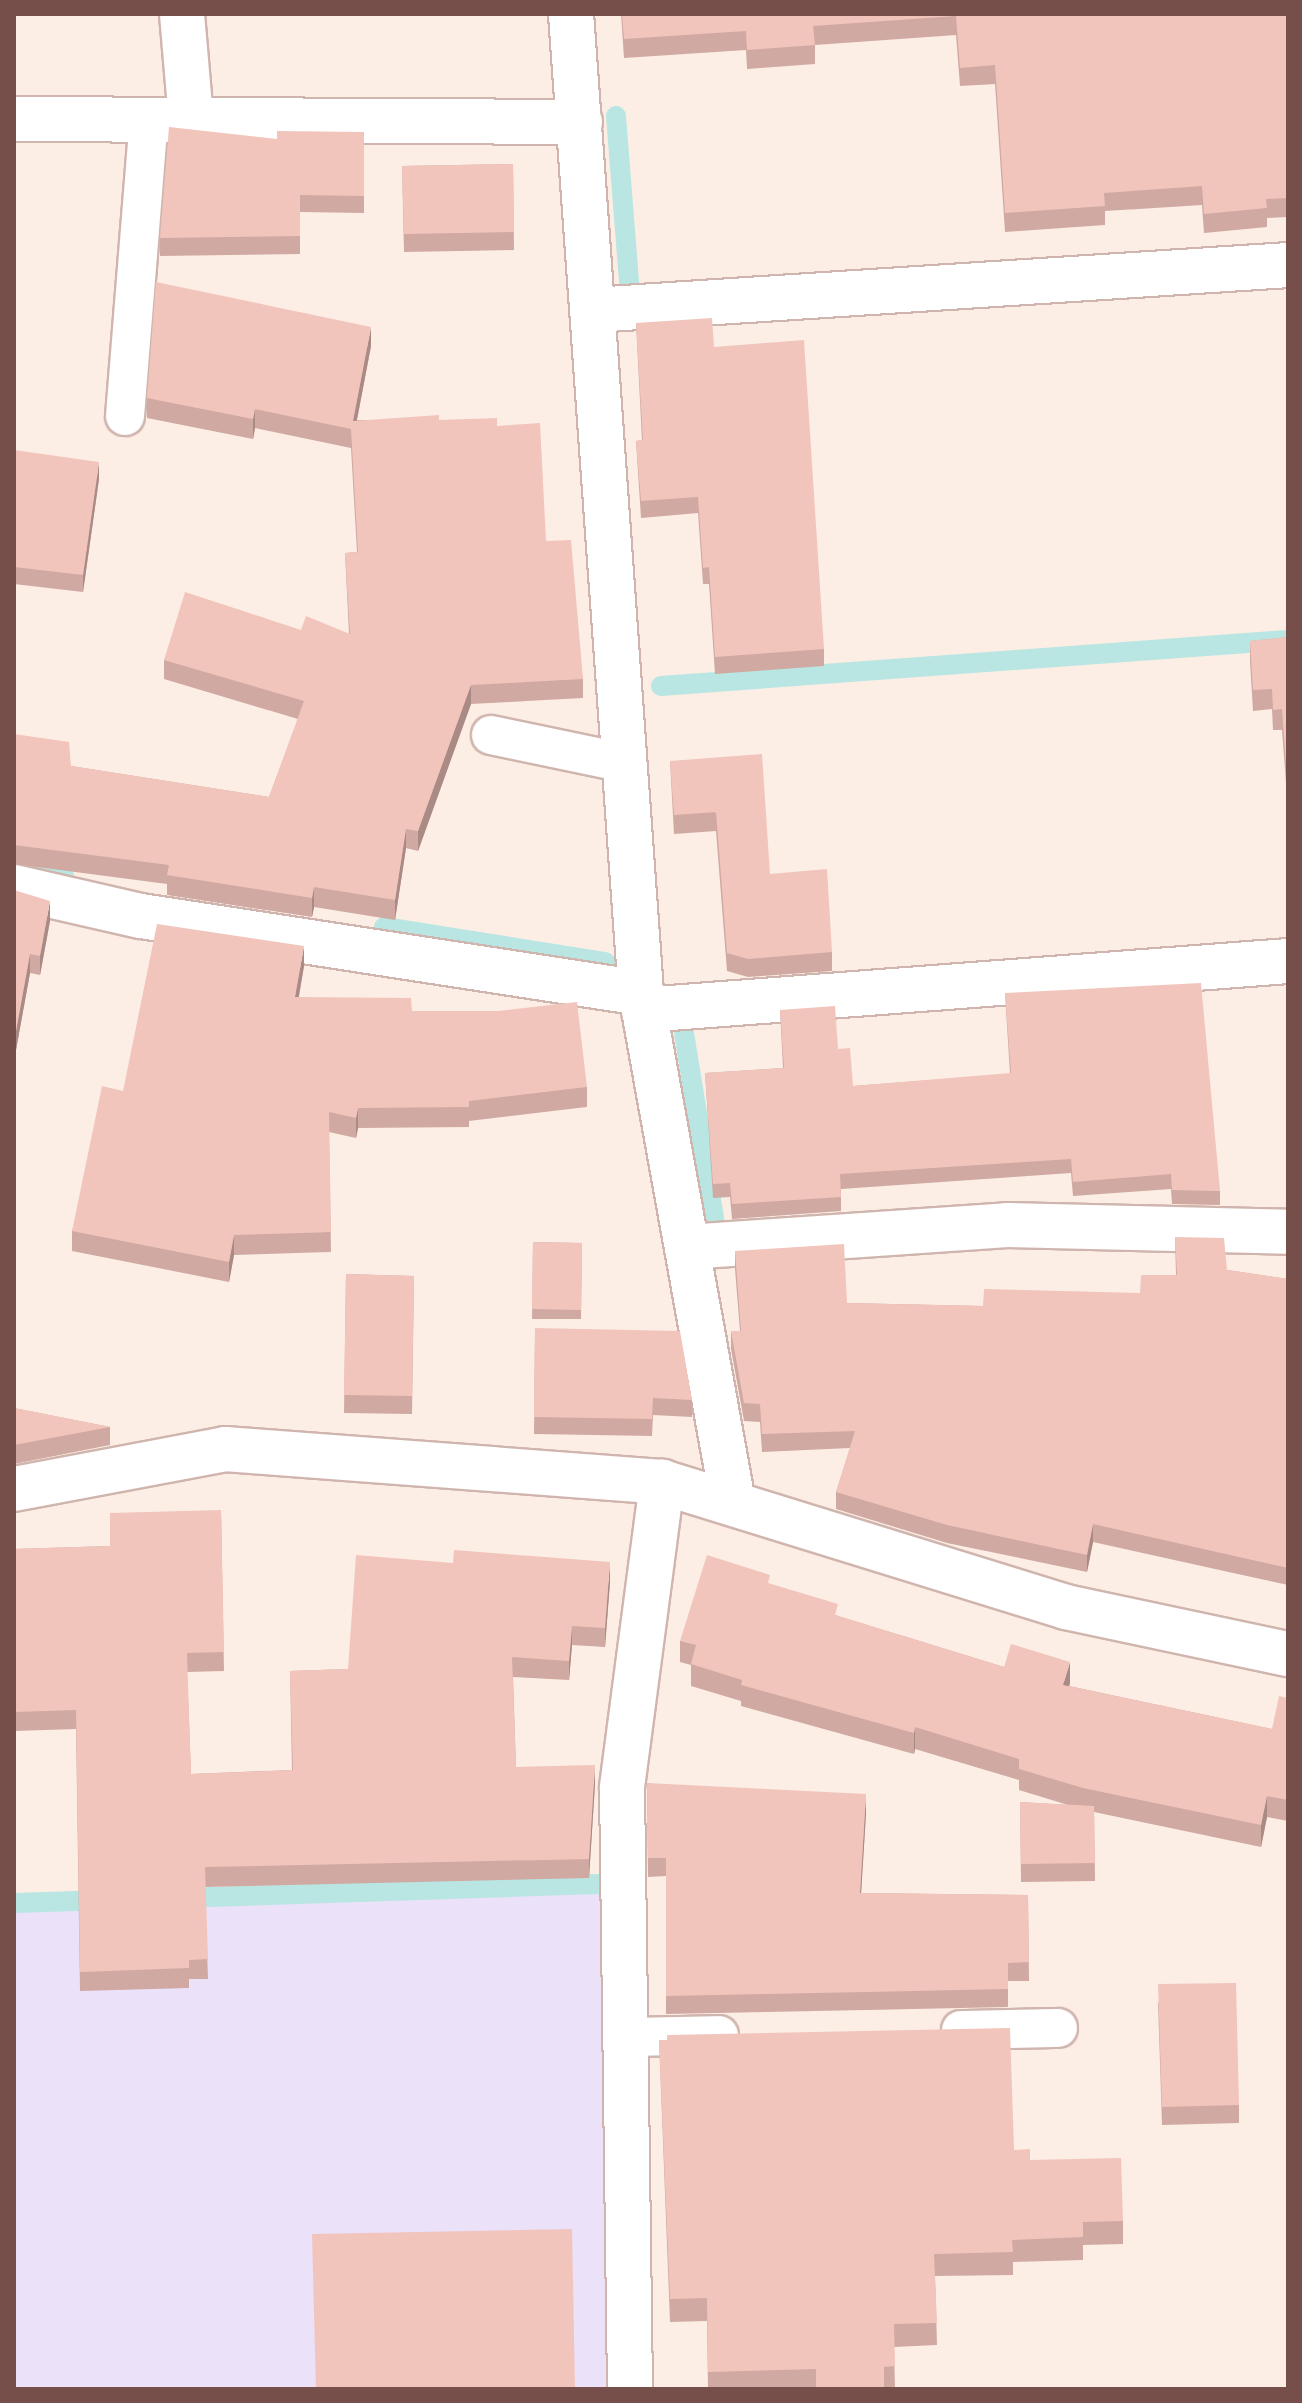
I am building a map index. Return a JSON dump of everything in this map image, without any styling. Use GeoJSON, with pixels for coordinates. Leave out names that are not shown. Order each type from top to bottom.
{"type":"FeatureCollection","features":[{"type":"Feature","properties":{"kind":"street"},"geometry":{"type":"LineString","coordinates":[[170,120],[182,14]]}},
{"type":"Feature","properties":{"kind":"street"},"geometry":{"type":"LineString","coordinates":[[571,14],[642,1002],[733,1503]]}},
{"type":"Feature","properties":{"kind":"street"},"geometry":{"type":"LineString","coordinates":[[14,119],[580,122]]}},
{"type":"Feature","properties":{"kind":"street"},"geometry":{"type":"LineString","coordinates":[[593,310],[1288,265]]}},
{"type":"Feature","properties":{"kind":"street"},"geometry":{"type":"LineString","coordinates":[[14,887],[141,916],[642,1002],[1288,961]]}},
{"type":"Feature","properties":{"kind":"street"},"geometry":{"type":"LineString","coordinates":[[687,1247],[1007,1225],[1288,1232]]}},
{"type":"Feature","properties":{"kind":"street"},"geometry":{"type":"LineString","coordinates":[[14,1489],[225,1449],[662,1482],[1066,1607],[1288,1654]]}},
{"type":"Feature","properties":{"kind":"street"},"geometry":{"type":"LineString","coordinates":[[630,2389],[622,1787],[662,1482]]}},
{"type":"Feature","properties":{"kind":"lane"},"geometry":{"type":"LineString","coordinates":[[125,416],[170,120]]}},
{"type":"Feature","properties":{"kind":"lane"},"geometry":{"type":"LineString","coordinates":[[491,735],[625,763]]}},
{"type":"Feature","properties":{"kind":"lane"},"geometry":{"type":"LineString","coordinates":[[919,2031],[1058,2028]]}},
{"type":"Feature","properties":{"kind":"lane"},"geometry":{"type":"LineString","coordinates":[[626,2037],[749,2034]]}},
{"type":"Feature","properties":{"kind":"shaded area"},"geometry":{"type":"Polygon","coordinates":[[[603,1890],[611,2389],[14,2389],[14,1908],[603,1890]]]}},
{"type":"Feature","properties":{"kind":"building"},"geometry":{"type":"Polygon","coordinates":[[[622,14],[1288,14],[1288,198],[1266,199],[1267,208],[1204,214],[1202,186],[1104,193],[1105,206],[1005,213],[995,65],[960,68],[956,16],[813,26],[815,45],[747,50],[746,31],[624,39],[622,14]]]}},
{"type":"Feature","properties":{"kind":"building"},"geometry":{"type":"Polygon","coordinates":[[[169,127],[277,139],[277,131],[364,132],[364,196],[300,195],[300,236],[160,238],[169,127]]]}},
{"type":"Feature","properties":{"kind":"building"},"geometry":{"type":"Polygon","coordinates":[[[513,164],[514,232],[404,234],[402,166],[513,164]]]}},
{"type":"Feature","properties":{"kind":"building"},"geometry":{"type":"Polygon","coordinates":[[[156,282],[371,327],[353,421],[439,415],[439,420],[497,418],[497,426],[540,423],[546,541],[571,540],[583,679],[471,685],[418,831],[406,829],[395,900],[314,887],[312,898],[167,875],[169,865],[14,845],[14,734],[69,742],[71,766],[269,797],[304,701],[164,660],[185,592],[301,630],[306,616],[350,634],[345,553],[358,552],[351,429],[255,409],[253,419],[147,398],[156,282]]]}},
{"type":"Feature","properties":{"kind":"building"},"geometry":{"type":"Polygon","coordinates":[[[712,318],[714,347],[804,340],[824,649],[715,657],[709,567],[703,568],[698,497],[641,501],[636,441],[643,440],[636,323],[712,318]]]}},
{"type":"Feature","properties":{"kind":"building"},"geometry":{"type":"Polygon","coordinates":[[[14,450],[99,462],[83,575],[14,567],[14,450]]]}},
{"type":"Feature","properties":{"kind":"building"},"geometry":{"type":"Polygon","coordinates":[[[1288,637],[1287,777],[1282,709],[1273,710],[1272,689],[1253,690],[1250,641],[1288,637]]]}},
{"type":"Feature","properties":{"kind":"building"},"geometry":{"type":"Polygon","coordinates":[[[762,754],[770,874],[827,869],[832,952],[748,959],[727,953],[716,812],[674,815],[670,761],[762,754]]]}},
{"type":"Feature","properties":{"kind":"building"},"geometry":{"type":"Polygon","coordinates":[[[14,890],[50,901],[40,956],[30,954],[16,1031],[14,1030],[14,890]]]}},
{"type":"Feature","properties":{"kind":"building"},"geometry":{"type":"Polygon","coordinates":[[[157,924],[304,946],[295,997],[411,998],[412,1011],[498,1011],[577,1002],[587,1087],[469,1101],[469,1107],[358,1108],[356,1118],[329,1112],[331,1232],[234,1235],[229,1262],[72,1231],[102,1086],[123,1091],[157,924]]]}},
{"type":"Feature","properties":{"kind":"building"},"geometry":{"type":"Polygon","coordinates":[[[1201,983],[1220,1191],[1172,1190],[1171,1174],[1073,1182],[1071,1159],[840,1174],[841,1197],[732,1204],[730,1183],[713,1184],[705,1073],[784,1068],[780,1010],[835,1006],[838,1049],[850,1048],[853,1086],[1011,1073],[1005,993],[1201,983]]]}},
{"type":"Feature","properties":{"kind":"building"},"geometry":{"type":"Polygon","coordinates":[[[1175,1237],[1224,1238],[1227,1270],[1288,1279],[1288,1568],[1093,1524],[1087,1555],[947,1525],[836,1492],[855,1431],[762,1434],[760,1404],[744,1403],[731,1331],[741,1331],[735,1251],[844,1244],[847,1303],[983,1306],[984,1289],[1140,1293],[1141,1275],[1177,1275],[1175,1237]]]}},
{"type":"Feature","properties":{"kind":"building"},"geometry":{"type":"Polygon","coordinates":[[[533,1242],[582,1243],[581,1310],[532,1309],[533,1242]]]}},
{"type":"Feature","properties":{"kind":"building"},"geometry":{"type":"Polygon","coordinates":[[[346,1274],[414,1276],[412,1396],[344,1395],[346,1274]]]}},
{"type":"Feature","properties":{"kind":"building"},"geometry":{"type":"Polygon","coordinates":[[[535,1328],[680,1331],[692,1400],[653,1398],[652,1419],[534,1417],[535,1328]]]}},
{"type":"Feature","properties":{"kind":"building"},"geometry":{"type":"Polygon","coordinates":[[[14,1408],[110,1427],[14,1445],[14,1408]]]}},
{"type":"Feature","properties":{"kind":"building"},"geometry":{"type":"Polygon","coordinates":[[[221,1510],[224,1652],[187,1653],[191,1774],[293,1770],[290,1671],[348,1669],[356,1555],[453,1563],[454,1550],[610,1562],[605,1628],[572,1626],[569,1661],[512,1657],[516,1767],[595,1765],[589,1859],[205,1867],[208,1959],[189,1960],[189,1968],[80,1972],[76,1710],[14,1712],[14,1549],[110,1546],[110,1513],[221,1510]]]}},
{"type":"Feature","properties":{"kind":"building"},"geometry":{"type":"Polygon","coordinates":[[[707,1555],[770,1575],[768,1583],[838,1604],[835,1615],[1004,1667],[1011,1644],[1070,1662],[1063,1685],[1272,1729],[1279,1696],[1288,1698],[1288,1800],[1267,1796],[1261,1825],[1083,1788],[1019,1769],[1019,1759],[915,1727],[914,1733],[741,1685],[742,1680],[691,1664],[696,1645],[680,1641],[707,1555]]]}},
{"type":"Feature","properties":{"kind":"building"},"geometry":{"type":"Polygon","coordinates":[[[647,1783],[866,1794],[860,1893],[1028,1895],[1029,1962],[1008,1963],[1008,1989],[666,1996],[666,1858],[648,1858],[647,1783]]]}},
{"type":"Feature","properties":{"kind":"building"},"geometry":{"type":"Polygon","coordinates":[[[1020,1802],[1094,1806],[1095,1863],[1021,1864],[1020,1802]]]}},
{"type":"Feature","properties":{"kind":"building"},"geometry":{"type":"Polygon","coordinates":[[[1236,1983],[1239,2105],[1162,2107],[1158,1984],[1236,1983]]]}},
{"type":"Feature","properties":{"kind":"building"},"geometry":{"type":"Polygon","coordinates":[[[1010,2028],[1014,2150],[1030,2149],[1030,2160],[1121,2158],[1123,2221],[1083,2222],[1083,2237],[1012,2240],[1013,2252],[934,2254],[937,2323],[894,2324],[895,2366],[884,2367],[884,2389],[816,2389],[816,2369],[708,2372],[707,2298],[670,2299],[659,2040],[667,2040],[667,2035],[1010,2028]]]}},
{"type":"Feature","properties":{"kind":"building"},"geometry":{"type":"Polygon","coordinates":[[[572,2229],[575,2389],[316,2389],[312,2234],[572,2229]]]}},
{"type":"Feature","properties":{"kind":"waterway"},"geometry":{"type":"LineString","coordinates":[[616,116],[629,283]]}},
{"type":"Feature","properties":{"kind":"waterway"},"geometry":{"type":"LineString","coordinates":[[661,686],[1288,640]]}},
{"type":"Feature","properties":{"kind":"waterway"},"geometry":{"type":"LineString","coordinates":[[14,864],[64,877]]}},
{"type":"Feature","properties":{"kind":"waterway"},"geometry":{"type":"LineString","coordinates":[[384,927],[605,962]]}},
{"type":"Feature","properties":{"kind":"waterway"},"geometry":{"type":"LineString","coordinates":[[684,1033],[716,1230]]}},
{"type":"Feature","properties":{"kind":"waterway"},"geometry":{"type":"LineString","coordinates":[[178,1898],[606,1884]]}},
{"type":"Feature","properties":{"kind":"waterway"},"geometry":{"type":"LineString","coordinates":[[14,1903],[106,1900]]}}]}
